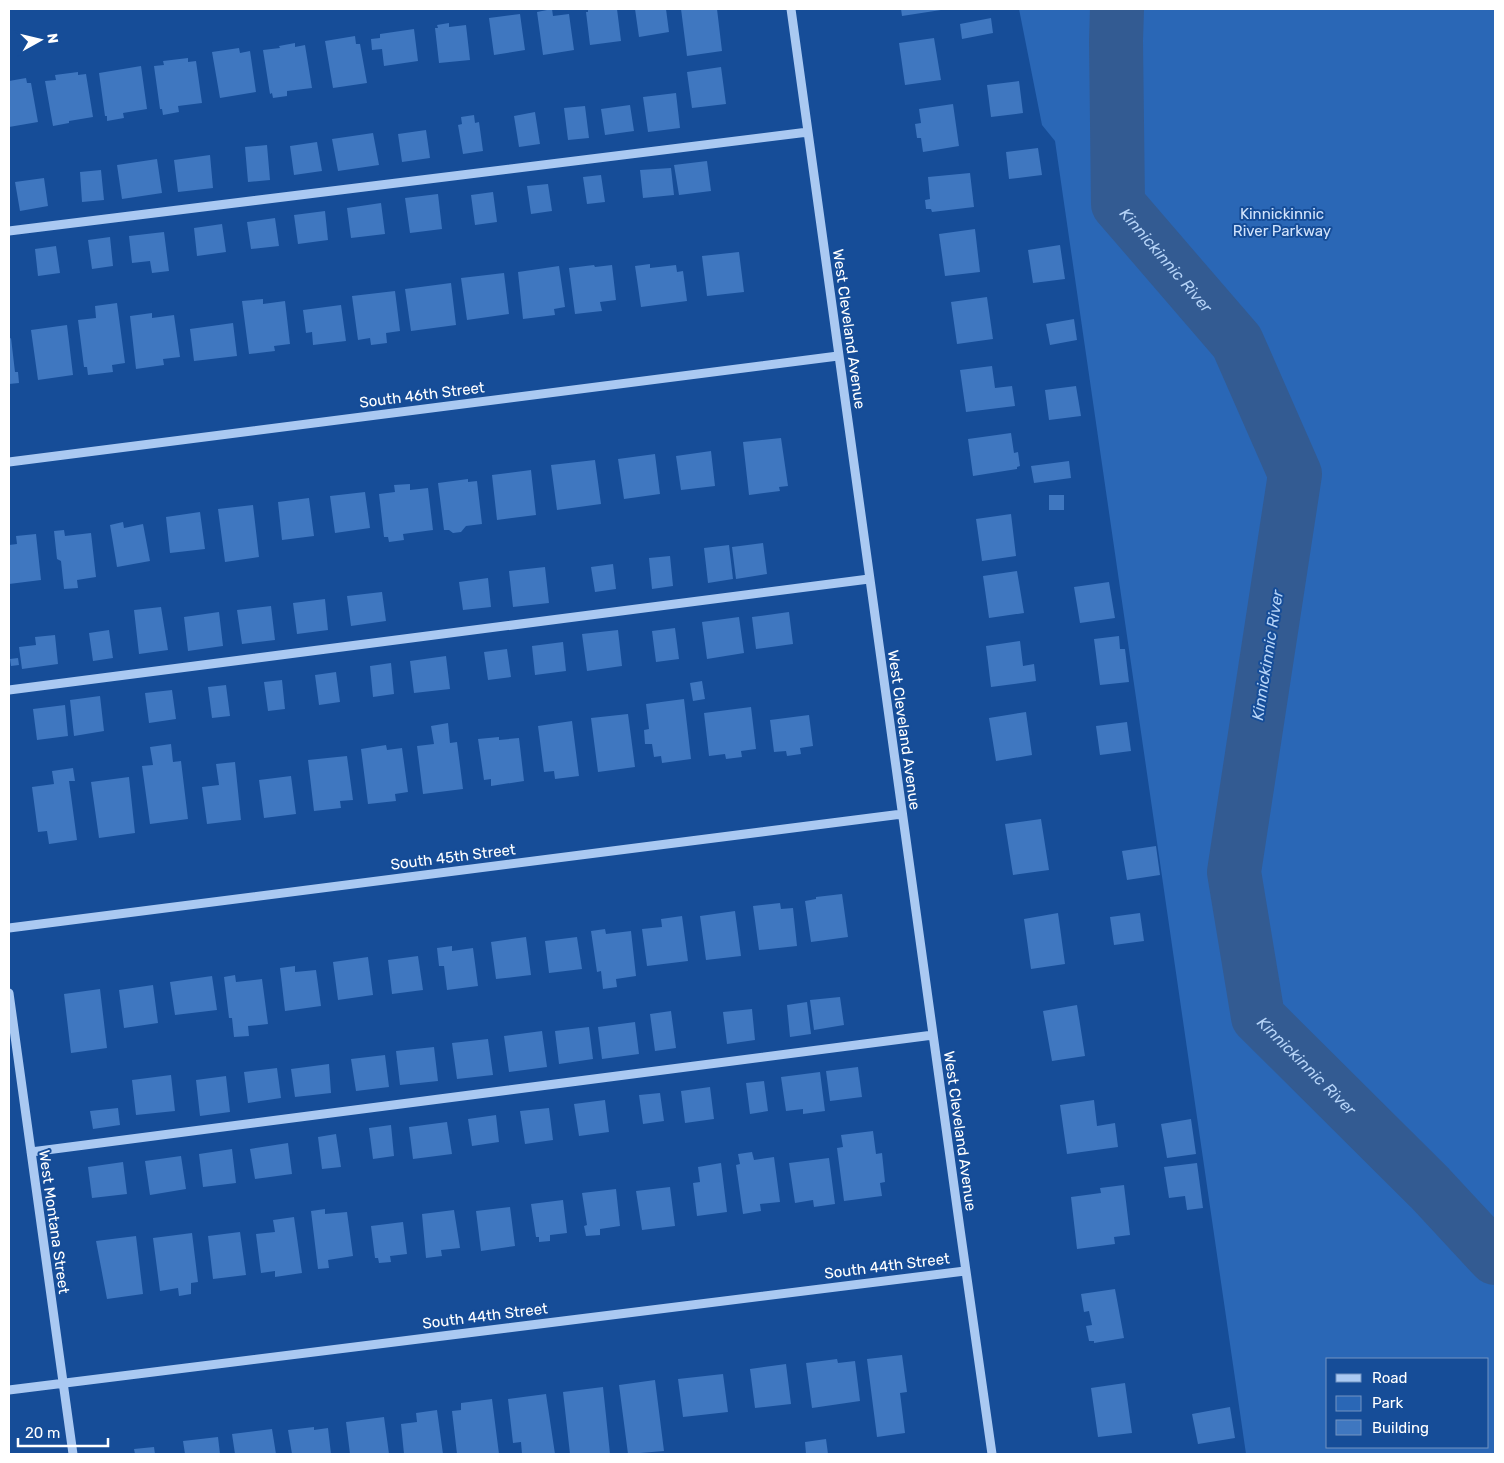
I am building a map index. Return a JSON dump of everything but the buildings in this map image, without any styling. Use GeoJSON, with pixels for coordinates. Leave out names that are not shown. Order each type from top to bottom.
{"type":"FeatureCollection","features":[{"type":"Feature","properties":{"kind":"street","name":"West Cleveland Avenue"},"geometry":{"type":"LineString","coordinates":[[791,9],[992,1454]]}},
{"type":"Feature","properties":{"kind":"street"},"geometry":{"type":"LineString","coordinates":[[9,231],[808,132]]}},
{"type":"Feature","properties":{"kind":"street","name":"South 46th Street"},"geometry":{"type":"LineString","coordinates":[[9,462],[838,356]]}},
{"type":"Feature","properties":{"kind":"street"},"geometry":{"type":"LineString","coordinates":[[9,690],[869,579]]}},
{"type":"Feature","properties":{"kind":"street","name":"South 45th Street"},"geometry":{"type":"LineString","coordinates":[[9,928],[902,814]]}},
{"type":"Feature","properties":{"kind":"street","name":"West Montana Street"},"geometry":{"type":"LineString","coordinates":[[9,993],[73,1454]]}},
{"type":"Feature","properties":{"kind":"street"},"geometry":{"type":"LineString","coordinates":[[31,1152],[933,1035]]}},
{"type":"Feature","properties":{"kind":"street","name":"South 44th Street"},"geometry":{"type":"LineString","coordinates":[[9,1390],[965,1270]]}},
{"type":"Feature","properties":{"kind":"green space","name":"Kinnickinnic River Parkway"},"geometry":{"type":"Polygon","coordinates":[[[1019,9],[1495,9],[1495,1454],[1246,1454],[1055,141],[1042,125],[1019,9]]]}},
{"type":"Feature","properties":{"kind":"waterway","name":"Kinnickinnic River"},"geometry":{"type":"LineString","coordinates":[[1117,9],[1118,204],[1237,342],[1295,474],[1234,872],[1258,1017],[1430,1188],[1495,1258]]}}]}
